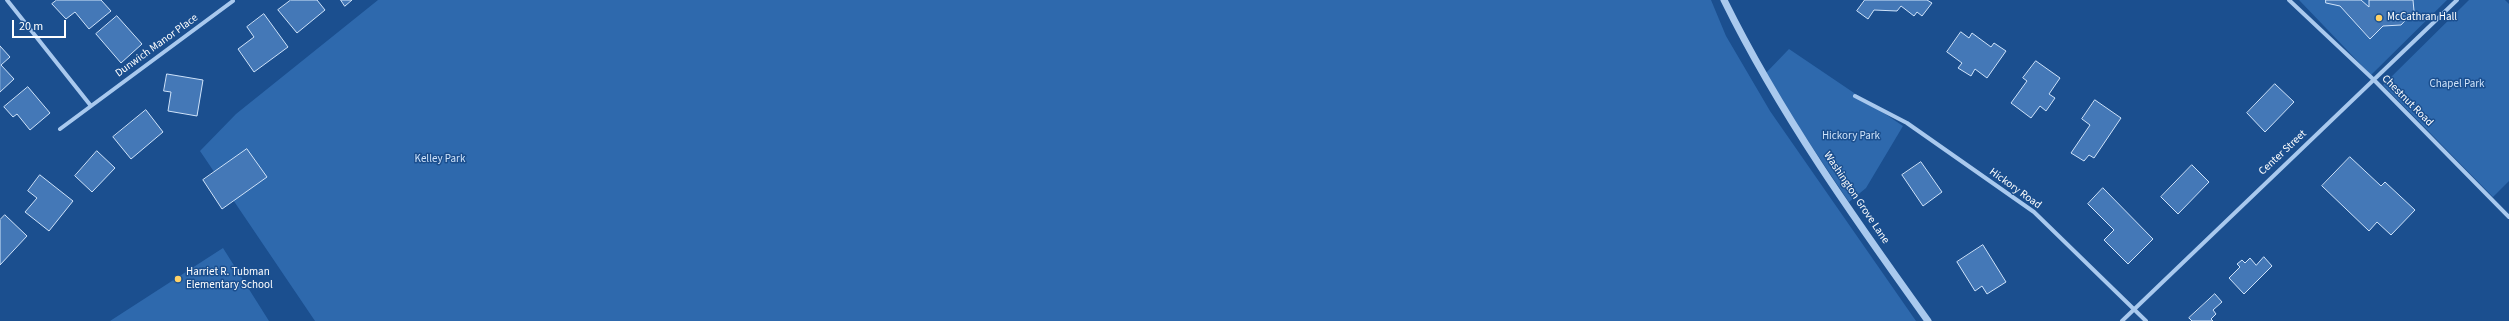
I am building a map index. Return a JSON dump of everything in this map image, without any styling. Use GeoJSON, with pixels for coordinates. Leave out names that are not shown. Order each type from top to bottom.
{"type":"FeatureCollection","features":[{"type":"Feature","properties":{"kind":"street"},"geometry":{"type":"LineString","coordinates":[[7,0],[91,106]]}},
{"type":"Feature","properties":{"kind":"street","name":"Washington Grove Lane"},"geometry":{"type":"LineString","coordinates":[[1724,0],[1762,74],[1849,209],[1928,321]]}},
{"type":"Feature","properties":{"kind":"street","name":"Chestnut Road"},"geometry":{"type":"LineString","coordinates":[[2289,0],[2374,80],[2509,217]]}},
{"type":"Feature","properties":{"kind":"street","name":"Center Street"},"geometry":{"type":"LineString","coordinates":[[2122,321],[2265,182],[2457,0]]}},
{"type":"Feature","properties":{"kind":"street","name":"Dunwich Manor Place"},"geometry":{"type":"LineString","coordinates":[[60,129],[233,2]]}},
{"type":"Feature","properties":{"kind":"street","name":"Hickory Road"},"geometry":{"type":"LineString","coordinates":[[1855,96],[1907,123],[2034,212],[2146,321]]}},
{"type":"Feature","properties":{"kind":"green space","name":"Kelley Park"},"geometry":{"type":"Polygon","coordinates":[[[378,0],[1711,0],[1726,36],[1770,111],[1916,321],[315,321],[200,151],[236,114],[378,0]]]}},
{"type":"Feature","properties":{"kind":"green space"},"geometry":{"type":"Polygon","coordinates":[[[2299,0],[2447,0],[2371,75],[2299,0]]]}},
{"type":"Feature","properties":{"kind":"green space","name":"Chapel Park"},"geometry":{"type":"Polygon","coordinates":[[[2469,0],[2505,0],[2509,4],[2509,181],[2493,197],[2383,85],[2469,0]]]}},
{"type":"Feature","properties":{"kind":"green space","name":"Hickory Park"},"geometry":{"type":"Polygon","coordinates":[[[1789,49],[1903,126],[1866,188],[1849,202],[1764,75],[1789,49]]]}},
{"type":"Feature","properties":{"kind":"green space"},"geometry":{"type":"Polygon","coordinates":[[[223,248],[269,321],[110,321],[223,248]]]}},
{"type":"Feature","properties":{"kind":"building"},"geometry":{"type":"Polygon","coordinates":[[[57,0],[101,0],[111,11],[89,29],[75,12],[66,19],[52,4],[57,0]]]}},
{"type":"Feature","properties":{"kind":"building"},"geometry":{"type":"Polygon","coordinates":[[[291,0],[317,0],[325,10],[297,33],[278,10],[291,0]]]}},
{"type":"Feature","properties":{"kind":"building"},"geometry":{"type":"Polygon","coordinates":[[[341,0],[352,0],[345,6],[341,0]]]}},
{"type":"Feature","properties":{"kind":"building"},"geometry":{"type":"Polygon","coordinates":[[[1865,0],[1927,0],[1932,3],[1922,16],[1917,12],[1914,16],[1901,6],[1897,11],[1874,10],[1868,19],[1857,11],[1865,0]]]}},
{"type":"Feature","properties":{"kind":"building","name":"McCathran Hall"},"geometry":{"type":"Polygon","coordinates":[[[2326,0],[2361,0],[2369,7],[2369,0],[2413,0],[2414,11],[2401,25],[2383,26],[2370,39],[2340,6],[2326,3],[2326,0]]]}},
{"type":"Feature","properties":{"kind":"building"},"geometry":{"type":"Polygon","coordinates":[[[264,14],[288,47],[254,72],[238,49],[254,37],[247,27],[264,14]]]}},
{"type":"Feature","properties":{"kind":"building"},"geometry":{"type":"Polygon","coordinates":[[[117,16],[142,44],[121,63],[96,34],[117,16]]]}},
{"type":"Feature","properties":{"kind":"building"},"geometry":{"type":"Polygon","coordinates":[[[1961,32],[1969,38],[1972,33],[1991,47],[1994,43],[2006,51],[1987,78],[1975,69],[1971,76],[1958,68],[1962,63],[1947,52],[1961,32]]]}},
{"type":"Feature","properties":{"kind":"building"},"geometry":{"type":"Polygon","coordinates":[[[0,46],[10,57],[1,65],[14,79],[0,92],[0,46]]]}},
{"type":"Feature","properties":{"kind":"building"},"geometry":{"type":"Polygon","coordinates":[[[2036,61],[2060,78],[2049,94],[2055,98],[2046,111],[2040,106],[2031,118],[2011,103],[2027,81],[2023,78],[2036,61]]]}},
{"type":"Feature","properties":{"kind":"building"},"geometry":{"type":"Polygon","coordinates":[[[167,74],[203,80],[197,116],[168,111],[171,92],[164,91],[167,74]]]}},
{"type":"Feature","properties":{"kind":"building"},"geometry":{"type":"Polygon","coordinates":[[[2275,84],[2294,102],[2265,132],[2247,113],[2275,84]]]}},
{"type":"Feature","properties":{"kind":"building"},"geometry":{"type":"Polygon","coordinates":[[[28,87],[50,113],[30,130],[17,114],[13,117],[4,107],[28,87]]]}},
{"type":"Feature","properties":{"kind":"building"},"geometry":{"type":"Polygon","coordinates":[[[2095,100],[2121,118],[2094,158],[2089,155],[2084,161],[2071,153],[2090,125],[2082,119],[2095,100]]]}},
{"type":"Feature","properties":{"kind":"building"},"geometry":{"type":"Polygon","coordinates":[[[146,110],[163,132],[131,159],[113,137],[146,110]]]}},
{"type":"Feature","properties":{"kind":"building"},"geometry":{"type":"Polygon","coordinates":[[[247,149],[267,177],[222,209],[203,180],[247,149]]]}},
{"type":"Feature","properties":{"kind":"building"},"geometry":{"type":"Polygon","coordinates":[[[97,151],[115,168],[92,192],[75,176],[97,151]]]}},
{"type":"Feature","properties":{"kind":"building"},"geometry":{"type":"Polygon","coordinates":[[[2350,157],[2381,186],[2385,182],[2415,210],[2391,235],[2377,222],[2369,231],[2322,186],[2350,157]]]}},
{"type":"Feature","properties":{"kind":"building"},"geometry":{"type":"Polygon","coordinates":[[[1921,162],[1942,192],[1923,206],[1902,175],[1921,162]]]}},
{"type":"Feature","properties":{"kind":"building"},"geometry":{"type":"Polygon","coordinates":[[[2192,165],[2209,182],[2178,214],[2161,197],[2192,165]]]}},
{"type":"Feature","properties":{"kind":"building"},"geometry":{"type":"Polygon","coordinates":[[[40,175],[73,201],[49,231],[25,212],[37,198],[28,191],[40,175]]]}},
{"type":"Feature","properties":{"kind":"building"},"geometry":{"type":"Polygon","coordinates":[[[2103,188],[2153,239],[2128,264],[2104,240],[2114,230],[2088,204],[2103,188]]]}},
{"type":"Feature","properties":{"kind":"building"},"geometry":{"type":"Polygon","coordinates":[[[5,215],[27,236],[0,265],[0,220],[5,215]]]}},
{"type":"Feature","properties":{"kind":"building"},"geometry":{"type":"Polygon","coordinates":[[[1983,245],[2006,282],[1987,294],[1982,286],[1975,291],[1957,262],[1983,245]]]}},
{"type":"Feature","properties":{"kind":"building"},"geometry":{"type":"Polygon","coordinates":[[[2264,257],[2272,266],[2244,294],[2229,278],[2240,267],[2237,264],[2242,260],[2245,263],[2250,258],[2256,265],[2264,257]]]}},
{"type":"Feature","properties":{"kind":"building"},"geometry":{"type":"Polygon","coordinates":[[[2215,294],[2222,302],[2213,310],[2216,314],[2211,319],[2213,321],[2192,321],[2189,318],[2215,294]]]}},
{"type":"Feature","properties":{"kind":"place","name":"McCathran Hall"},"geometry":{"type":"Point","coordinates":[2379,18]}},
{"type":"Feature","properties":{"kind":"place","name":"Harriet R. Tubman Elementary School"},"geometry":{"type":"Point","coordinates":[178,279]}}]}
